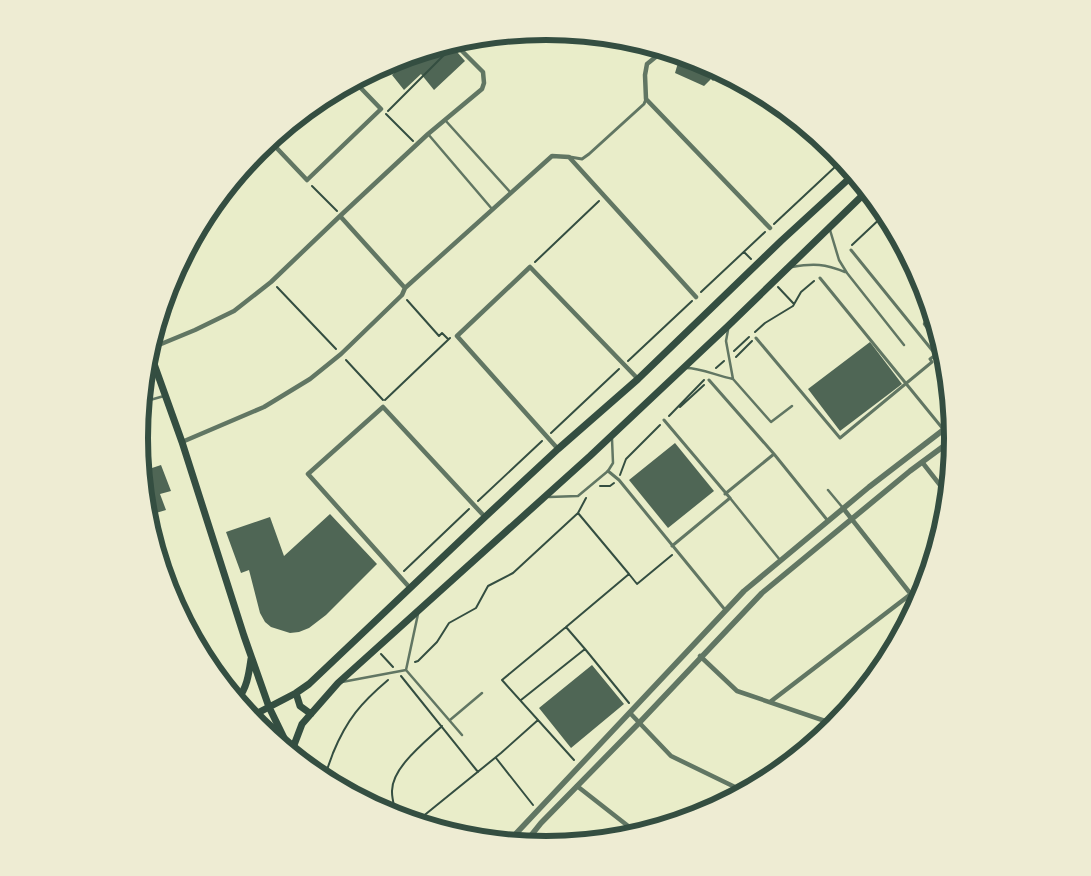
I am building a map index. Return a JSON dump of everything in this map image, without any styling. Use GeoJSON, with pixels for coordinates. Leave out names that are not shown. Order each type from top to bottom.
{"type":"FeatureCollection","features":[{"type":"Feature","properties":{"kind":"main road"},"geometry":{"type":"LineString","coordinates":[[258,713],[309,684],[558,449],[638,379],[780,241],[848,180]]}},
{"type":"Feature","properties":{"kind":"main road"},"geometry":{"type":"LineString","coordinates":[[294,746],[302,724],[338,683],[612,435],[862,197]]}},
{"type":"Feature","properties":{"kind":"main road"},"geometry":{"type":"LineString","coordinates":[[154,365],[182,442],[269,707],[284,738]]}},
{"type":"Feature","properties":{"kind":"main road"},"geometry":{"type":"LineString","coordinates":[[241,694],[248,678],[252,657]]}},
{"type":"Feature","properties":{"kind":"main road"},"geometry":{"type":"LineString","coordinates":[[296,693],[300,706],[311,714]]}},
{"type":"Feature","properties":{"kind":"street"},"geometry":{"type":"LineString","coordinates":[[158,346],[234,311],[271,282],[428,134],[482,89],[484,83],[483,72],[461,50]]}},
{"type":"Feature","properties":{"kind":"street"},"geometry":{"type":"LineString","coordinates":[[182,442],[264,407],[310,378],[341,354],[402,295],[405,288],[552,156],[582,158],[589,154],[644,104],[646,99],[645,75],[647,64],[657,56]]}},
{"type":"Feature","properties":{"kind":"street"},"geometry":{"type":"LineString","coordinates":[[275,146],[307,180],[381,109],[359,86]]}},
{"type":"Feature","properties":{"kind":"street"},"geometry":{"type":"LineString","coordinates":[[646,99],[770,228]]}},
{"type":"Feature","properties":{"kind":"street"},"geometry":{"type":"LineString","coordinates":[[569,157],[696,297]]}},
{"type":"Feature","properties":{"kind":"street"},"geometry":{"type":"LineString","coordinates":[[340,216],[405,288]]}},
{"type":"Feature","properties":{"kind":"street"},"geometry":{"type":"LineString","coordinates":[[852,250],[934,353]]}},
{"type":"Feature","properties":{"kind":"street"},"geometry":{"type":"LineString","coordinates":[[558,449],[457,336],[530,267],[638,379]]}},
{"type":"Feature","properties":{"kind":"street"},"geometry":{"type":"LineString","coordinates":[[515,835],[744,591],[844,508],[943,430],[820,278]]}},
{"type":"Feature","properties":{"kind":"street"},"geometry":{"type":"LineString","coordinates":[[756,338],[840,438],[932,362],[930,359],[935,356]]}},
{"type":"Feature","properties":{"kind":"street"},"geometry":{"type":"LineString","coordinates":[[709,380],[774,454],[828,521]]}},
{"type":"Feature","properties":{"kind":"street"},"geometry":{"type":"LineString","coordinates":[[410,588],[308,474],[383,407],[485,517]]}},
{"type":"Feature","properties":{"kind":"street"},"geometry":{"type":"LineString","coordinates":[[664,420],[730,498],[672,546]]}},
{"type":"Feature","properties":{"kind":"street"},"geometry":{"type":"LineString","coordinates":[[531,835],[762,593],[888,489],[944,446]]}},
{"type":"Feature","properties":{"kind":"street"},"geometry":{"type":"LineString","coordinates":[[725,494],[774,454]]}},
{"type":"Feature","properties":{"kind":"street"},"geometry":{"type":"LineString","coordinates":[[922,462],[940,486]]}},
{"type":"Feature","properties":{"kind":"street"},"geometry":{"type":"LineString","coordinates":[[608,471],[619,480],[676,552],[726,610]]}},
{"type":"Feature","properties":{"kind":"street"},"geometry":{"type":"LineString","coordinates":[[880,479],[888,489]]}},
{"type":"Feature","properties":{"kind":"street"},"geometry":{"type":"LineString","coordinates":[[844,508],[910,594]]}},
{"type":"Feature","properties":{"kind":"street"},"geometry":{"type":"LineString","coordinates":[[908,601],[910,594]]}},
{"type":"Feature","properties":{"kind":"street"},"geometry":{"type":"LineString","coordinates":[[770,702],[910,594]]}},
{"type":"Feature","properties":{"kind":"street"},"geometry":{"type":"LineString","coordinates":[[700,656],[737,691],[825,721]]}},
{"type":"Feature","properties":{"kind":"street"},"geometry":{"type":"LineString","coordinates":[[632,711],[670,756],[737,787]]}},
{"type":"Feature","properties":{"kind":"street"},"geometry":{"type":"LineString","coordinates":[[577,786],[628,827]]}},
{"type":"Feature","properties":{"kind":"lane"},"geometry":{"type":"LineString","coordinates":[[445,120],[511,193]]}},
{"type":"Feature","properties":{"kind":"lane"},"geometry":{"type":"LineString","coordinates":[[428,134],[492,209]]}},
{"type":"Feature","properties":{"kind":"lane"},"geometry":{"type":"LineString","coordinates":[[829,228],[839,260],[847,273],[904,345]]}},
{"type":"Feature","properties":{"kind":"lane"},"geometry":{"type":"LineString","coordinates":[[789,267],[810,264],[827,265],[847,273]]}},
{"type":"Feature","properties":{"kind":"lane"},"geometry":{"type":"LineString","coordinates":[[728,326],[726,341],[733,378],[770,422],[792,406]]}},
{"type":"Feature","properties":{"kind":"lane"},"geometry":{"type":"LineString","coordinates":[[683,368],[696,368],[715,375],[733,378]]}},
{"type":"Feature","properties":{"kind":"lane"},"geometry":{"type":"LineString","coordinates":[[149,400],[165,395]]}},
{"type":"Feature","properties":{"kind":"lane"},"geometry":{"type":"LineString","coordinates":[[544,497],[578,496],[608,471],[613,463],[612,435]]}},
{"type":"Feature","properties":{"kind":"lane"},"geometry":{"type":"LineString","coordinates":[[828,490],[844,508]]}},
{"type":"Feature","properties":{"kind":"lane"},"geometry":{"type":"LineString","coordinates":[[730,498],[780,560]]}},
{"type":"Feature","properties":{"kind":"lane"},"geometry":{"type":"LineString","coordinates":[[406,670],[419,611]]}},
{"type":"Feature","properties":{"kind":"lane"},"geometry":{"type":"LineString","coordinates":[[338,683],[406,670]]}},
{"type":"Feature","properties":{"kind":"lane"},"geometry":{"type":"LineString","coordinates":[[406,670],[462,735]]}},
{"type":"Feature","properties":{"kind":"lane"},"geometry":{"type":"LineString","coordinates":[[450,720],[482,693]]}},
{"type":"Feature","properties":{"kind":"path"},"geometry":{"type":"LineString","coordinates":[[418,144],[385,113],[445,53]]}},
{"type":"Feature","properties":{"kind":"path"},"geometry":{"type":"LineString","coordinates":[[307,180],[340,216]]}},
{"type":"Feature","properties":{"kind":"path"},"geometry":{"type":"LineString","coordinates":[[530,267],[604,196]]}},
{"type":"Feature","properties":{"kind":"path"},"geometry":{"type":"LineString","coordinates":[[271,282],[384,401],[448,339],[457,336]]}},
{"type":"Feature","properties":{"kind":"path"},"geometry":{"type":"LineString","coordinates":[[773,282],[795,304]]}},
{"type":"Feature","properties":{"kind":"path"},"geometry":{"type":"LineString","coordinates":[[402,295],[439,336],[442,334],[448,339]]}},
{"type":"Feature","properties":{"kind":"path"},"geometry":{"type":"LineString","coordinates":[[578,513],[637,584],[676,552]]}},
{"type":"Feature","properties":{"kind":"path"},"geometry":{"type":"LineString","coordinates":[[579,766],[502,680],[629,574]]}},
{"type":"Feature","properties":{"kind":"path"},"geometry":{"type":"LineString","coordinates":[[566,626],[632,711]]}},
{"type":"Feature","properties":{"kind":"path"},"geometry":{"type":"LineString","coordinates":[[377,649],[478,772]]}},
{"type":"Feature","properties":{"kind":"path"},"geometry":{"type":"LineString","coordinates":[[520,700],[585,649]]}},
{"type":"Feature","properties":{"kind":"path"},"geometry":{"type":"LineString","coordinates":[[423,816],[496,758],[538,720]]}},
{"type":"Feature","properties":{"kind":"path"},"geometry":{"type":"LineString","coordinates":[[394,806],[391,791],[398,771],[415,751],[442,726]]}},
{"type":"Feature","properties":{"kind":"path"},"geometry":{"type":"LineString","coordinates":[[496,758],[537,810]]}},
{"type":"Feature","properties":{"kind":"building"},"geometry":{"type":"Polygon","coordinates":[[[456,51],[465,61],[434,90],[421,74],[404,90],[392,75],[400,68],[456,51]]]}},
{"type":"Feature","properties":{"kind":"building"},"geometry":{"type":"Polygon","coordinates":[[[678,63],[716,78],[713,81],[711,79],[704,86],[675,73],[678,63]]]}},
{"type":"Feature","properties":{"kind":"building"},"geometry":{"type":"Polygon","coordinates":[[[870,342],[902,384],[840,431],[808,389],[870,342]]]}},
{"type":"Feature","properties":{"kind":"building"},"geometry":{"type":"Polygon","coordinates":[[[675,443],[714,491],[668,528],[629,480],[675,443]]]}},
{"type":"Feature","properties":{"kind":"building"},"geometry":{"type":"Polygon","coordinates":[[[148,457],[152,468],[161,465],[171,491],[160,494],[166,510],[155,513],[148,457]]]}},
{"type":"Feature","properties":{"kind":"building"},"geometry":{"type":"Polygon","coordinates":[[[330,514],[377,564],[326,615],[309,628],[290,633],[271,627],[265,622],[260,613],[249,570],[241,573],[226,532],[270,517],[284,556],[330,514]]]}},
{"type":"Feature","properties":{"kind":"building"},"geometry":{"type":"Polygon","coordinates":[[[592,665],[624,704],[571,748],[539,708],[592,665]]]}}]}
